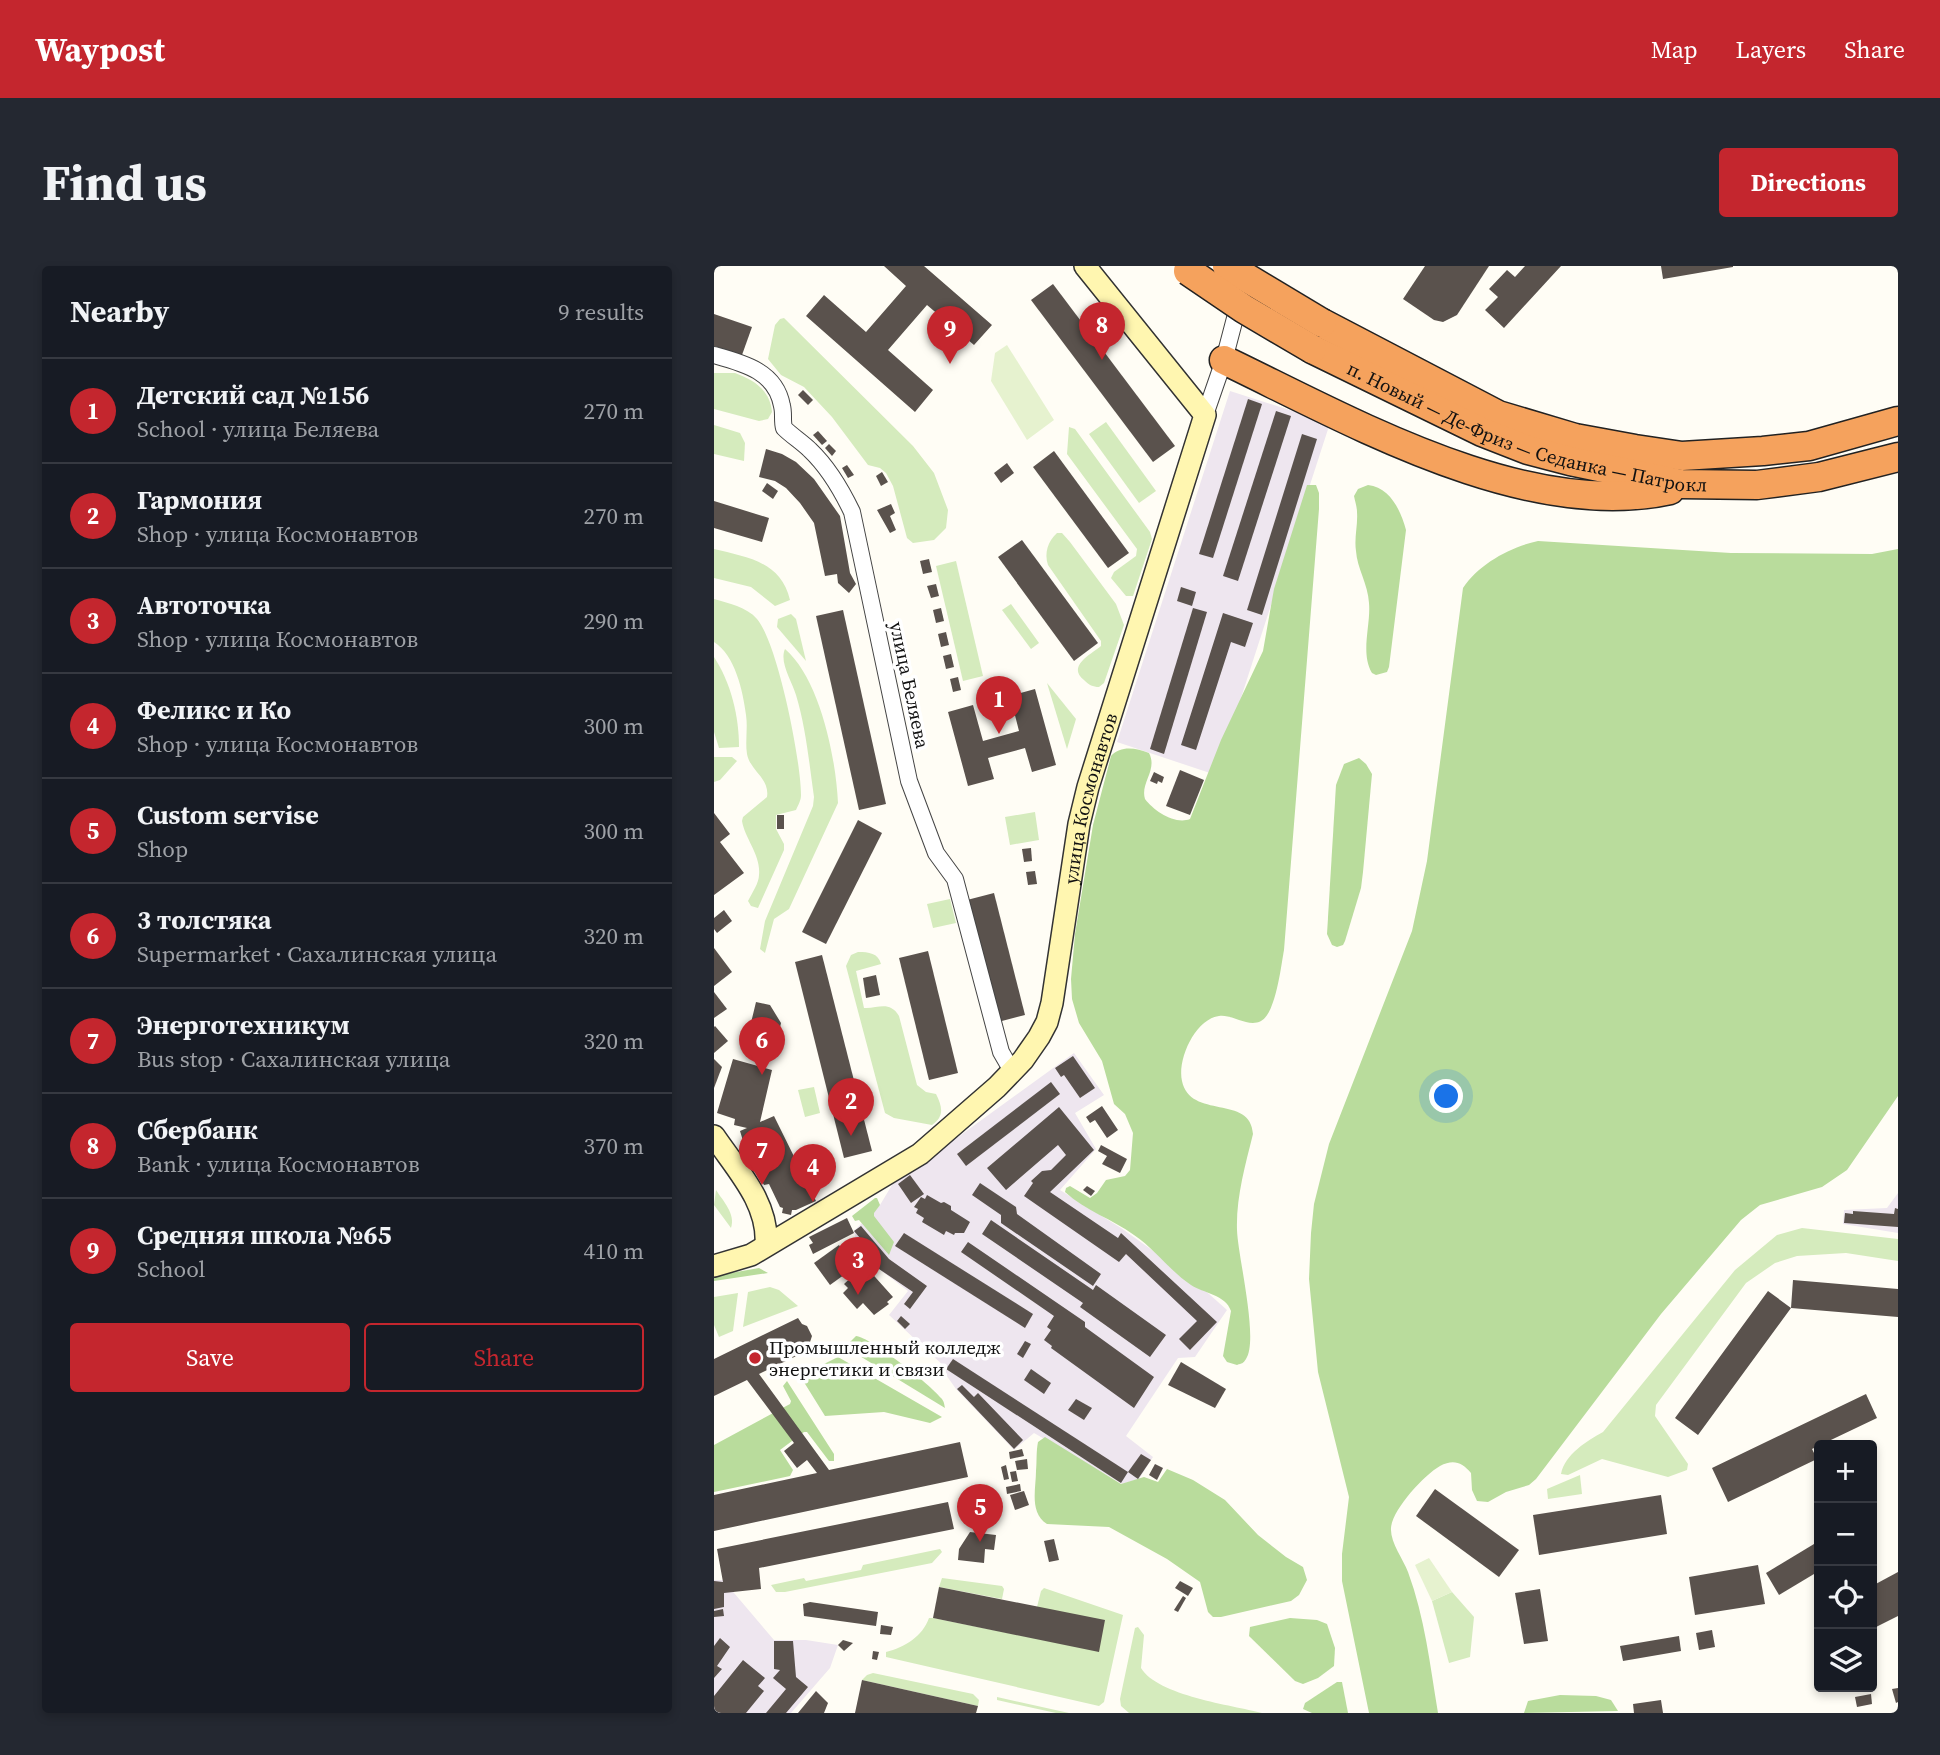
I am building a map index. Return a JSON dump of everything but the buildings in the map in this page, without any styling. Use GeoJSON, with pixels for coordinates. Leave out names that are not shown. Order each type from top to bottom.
{"type":"FeatureCollection","features":[{"type":"Feature","properties":{"kind":"highway","name":"п. Новый — Де-Фриз — Седанка — Патрокл"},"geometry":{"type":"LineString","coordinates":[[1227,266],[1322,323],[1449,392],[1498,415],[1564,435],[1682,456],[1763,452],[1809,446],[1898,421]]}},
{"type":"Feature","properties":{"kind":"highway","name":"п. Новый — Де-Фриз — Седанка — Патрокл"},"geometry":{"type":"LineString","coordinates":[[1185,268],[1244,309],[1312,349],[1482,432],[1528,450],[1669,482],[1695,485],[1757,485],[1819,477],[1898,457]]}},
{"type":"Feature","properties":{"kind":"highway"},"geometry":{"type":"LineString","coordinates":[[1224,360],[1328,411],[1445,461],[1507,482],[1595,495],[1662,492],[1695,485]]}},
{"type":"Feature","properties":{"kind":"main road"},"geometry":{"type":"LineString","coordinates":[[1085,266],[1205,415]]}},
{"type":"Feature","properties":{"kind":"main road","name":"улица Космонавтов"},"geometry":{"type":"LineString","coordinates":[[714,1266],[741,1259],[917,1156],[962,1119],[1031,1050],[1047,1021],[1057,976],[1079,824],[1118,689],[1205,415]]}},
{"type":"Feature","properties":{"kind":"main road"},"geometry":{"type":"LineString","coordinates":[[714,1136],[761,1206],[767,1231],[766,1245]]}},
{"type":"Feature","properties":{"kind":"street"},"geometry":{"type":"LineString","coordinates":[[1205,415],[1224,360],[1248,266]]}},
{"type":"Feature","properties":{"kind":"street","name":"улица Беляева"},"geometry":{"type":"LineString","coordinates":[[714,355],[749,365],[769,380],[780,397],[784,428],[826,467],[839,485],[852,512],[909,781],[936,853],[955,879],[1001,1052],[1012,1071]]}},
{"type":"Feature","properties":{"kind":"shaded area"},"geometry":{"type":"Polygon","coordinates":[[[1230,391],[1330,423],[1216,775],[1117,742],[1230,391]]]}},
{"type":"Feature","properties":{"kind":"shaded area"},"geometry":{"type":"Polygon","coordinates":[[[1074,1053],[1104,1095],[1075,1113],[1096,1149],[1060,1190],[1121,1228],[1190,1277],[1227,1310],[1195,1357],[1178,1358],[1126,1436],[1153,1457],[1139,1479],[1122,1484],[1034,1433],[1014,1450],[956,1389],[944,1372],[946,1368],[889,1315],[908,1291],[879,1269],[856,1241],[854,1231],[880,1205],[892,1185],[1074,1053]]]}},
{"type":"Feature","properties":{"kind":"shaded area"},"geometry":{"type":"Polygon","coordinates":[[[1898,1193],[1898,1233],[1843,1224],[1844,1210],[1887,1208],[1898,1193]]]}},
{"type":"Feature","properties":{"kind":"shaded area"},"geometry":{"type":"Polygon","coordinates":[[[714,1580],[723,1580],[774,1640],[806,1640],[838,1645],[830,1668],[791,1713],[714,1713],[714,1580]]]}},
{"type":"Feature","properties":{"kind":"green space"},"geometry":{"type":"Polygon","coordinates":[[[784,318],[913,446],[934,473],[948,510],[946,528],[934,540],[913,543],[907,538],[893,486],[886,473],[880,468],[868,465],[832,417],[804,387],[781,375],[768,359],[775,325],[784,318]]]}},
{"type":"Feature","properties":{"kind":"green space"},"geometry":{"type":"Polygon","coordinates":[[[1007,345],[1054,420],[1027,440],[991,381],[995,353],[1007,345]]]}},
{"type":"Feature","properties":{"kind":"green space"},"geometry":{"type":"Polygon","coordinates":[[[714,373],[735,373],[749,379],[764,392],[771,404],[772,412],[768,419],[759,421],[714,409],[714,373]]]}},
{"type":"Feature","properties":{"kind":"green space"},"geometry":{"type":"Polygon","coordinates":[[[1106,422],[1156,491],[1139,503],[1089,434],[1106,422]]]}},
{"type":"Feature","properties":{"kind":"green space"},"geometry":{"type":"Polygon","coordinates":[[[714,425],[740,433],[745,443],[744,461],[714,454],[714,425]]]}},
{"type":"Feature","properties":{"kind":"green space"},"geometry":{"type":"Polygon","coordinates":[[[1069,427],[1075,429],[1150,532],[1152,539],[1133,596],[1126,596],[1111,578],[1114,572],[1136,556],[1137,549],[1067,454],[1069,427]]]}},
{"type":"Feature","properties":{"kind":"green space"},"geometry":{"type":"Polygon","coordinates":[[[1307,485],[1316,485],[1319,509],[1284,950],[1277,988],[1270,1009],[1261,1021],[1251,1023],[1219,1016],[1202,1024],[1185,1052],[1181,1072],[1187,1093],[1196,1100],[1242,1114],[1250,1122],[1253,1134],[1237,1218],[1250,1335],[1245,1361],[1237,1365],[1227,1362],[1223,1356],[1231,1311],[1224,1301],[1191,1285],[1126,1229],[1065,1192],[1070,1186],[1090,1198],[1106,1180],[1125,1176],[1130,1170],[1133,1133],[1125,1114],[1114,1104],[1102,1061],[1079,1023],[1072,999],[1071,979],[1075,934],[1093,825],[1111,756],[1119,750],[1129,748],[1149,753],[1151,765],[1145,799],[1165,816],[1178,820],[1190,819],[1221,740],[1263,651],[1274,589],[1307,485]]]}},
{"type":"Feature","properties":{"kind":"green space"},"geometry":{"type":"Polygon","coordinates":[[[1368,485],[1383,490],[1388,495],[1398,508],[1406,530],[1389,667],[1387,672],[1376,675],[1372,673],[1367,657],[1369,603],[1356,546],[1357,508],[1354,496],[1358,489],[1368,485]]]}},
{"type":"Feature","properties":{"kind":"green space"},"geometry":{"type":"Polygon","coordinates":[[[1057,533],[1062,533],[1070,542],[1116,604],[1124,625],[1104,683],[1099,687],[1088,683],[1079,675],[1078,670],[1082,661],[1101,646],[1101,641],[1048,565],[1048,548],[1057,533]]]}},
{"type":"Feature","properties":{"kind":"green space"},"geometry":{"type":"Polygon","coordinates":[[[1538,541],[1731,553],[1872,554],[1898,549],[1898,1096],[1847,1170],[1822,1187],[1760,1205],[1741,1220],[1661,1314],[1529,1485],[1506,1492],[1488,1502],[1477,1501],[1472,1490],[1471,1473],[1461,1464],[1453,1462],[1433,1471],[1410,1494],[1397,1512],[1391,1533],[1419,1607],[1438,1713],[1369,1713],[1342,1581],[1342,1554],[1349,1497],[1318,1372],[1309,1279],[1314,1204],[1329,1144],[1412,931],[1427,861],[1463,588],[1486,564],[1538,541]]]}},
{"type":"Feature","properties":{"kind":"green space"},"geometry":{"type":"Polygon","coordinates":[[[714,549],[750,558],[770,569],[779,577],[790,600],[775,606],[751,587],[714,578],[714,549]]]}},
{"type":"Feature","properties":{"kind":"green space"},"geometry":{"type":"Polygon","coordinates":[[[956,561],[983,676],[963,681],[936,566],[956,561]]]}},
{"type":"Feature","properties":{"kind":"green space"},"geometry":{"type":"Polygon","coordinates":[[[714,599],[748,611],[765,632],[787,704],[797,757],[800,799],[796,810],[776,815],[776,829],[784,844],[784,850],[758,908],[751,906],[748,901],[758,881],[759,868],[742,821],[743,817],[767,797],[767,790],[747,754],[746,715],[737,674],[733,664],[714,642],[714,599]]]}},
{"type":"Feature","properties":{"kind":"green space"},"geometry":{"type":"Polygon","coordinates":[[[1011,604],[1039,643],[1031,649],[1002,610],[1011,604]]]}},
{"type":"Feature","properties":{"kind":"green space"},"geometry":{"type":"Polygon","coordinates":[[[791,614],[796,619],[806,661],[777,627],[778,619],[791,614]]]}},
{"type":"Feature","properties":{"kind":"green space"},"geometry":{"type":"Polygon","coordinates":[[[785,649],[808,679],[817,699],[830,742],[838,803],[789,909],[774,919],[765,953],[760,949],[765,921],[813,806],[814,797],[807,745],[796,695],[784,660],[785,649]]]}},
{"type":"Feature","properties":{"kind":"green space"},"geometry":{"type":"Polygon","coordinates":[[[714,657],[733,700],[739,747],[719,748],[714,732],[714,657]]]}},
{"type":"Feature","properties":{"kind":"green space"},"geometry":{"type":"Polygon","coordinates":[[[1047,683],[1076,719],[1067,749],[1047,683]]]}},
{"type":"Feature","properties":{"kind":"green space"},"geometry":{"type":"Polygon","coordinates":[[[714,757],[732,757],[737,761],[720,780],[714,782],[714,757]]]}},
{"type":"Feature","properties":{"kind":"green space"},"geometry":{"type":"Polygon","coordinates":[[[1359,758],[1372,774],[1363,872],[1361,888],[1345,941],[1337,947],[1332,945],[1327,934],[1336,785],[1344,764],[1359,758]]]}},
{"type":"Feature","properties":{"kind":"green space"},"geometry":{"type":"Polygon","coordinates":[[[1035,812],[1039,840],[1010,845],[1005,817],[1035,812]]]}},
{"type":"Feature","properties":{"kind":"green space"},"geometry":{"type":"Polygon","coordinates":[[[950,899],[956,923],[933,928],[927,904],[950,899]]]}},
{"type":"Feature","properties":{"kind":"green space"},"geometry":{"type":"Polygon","coordinates":[[[858,952],[872,954],[880,960],[881,964],[856,971],[864,1008],[883,1006],[891,1008],[899,1016],[917,1085],[926,1092],[936,1094],[940,1103],[941,1114],[932,1125],[894,1118],[885,1113],[846,966],[851,955],[858,952]]]}},
{"type":"Feature","properties":{"kind":"green space"},"geometry":{"type":"Polygon","coordinates":[[[814,1087],[820,1113],[805,1117],[798,1090],[814,1087]]]}},
{"type":"Feature","properties":{"kind":"green space"},"geometry":{"type":"Polygon","coordinates":[[[716,1190],[732,1218],[731,1228],[714,1205],[716,1190]]]}},
{"type":"Feature","properties":{"kind":"green space"},"geometry":{"type":"Polygon","coordinates":[[[875,1198],[880,1205],[874,1216],[894,1242],[889,1255],[859,1220],[855,1221],[852,1216],[875,1198]]]}},
{"type":"Feature","properties":{"kind":"green space"},"geometry":{"type":"Polygon","coordinates":[[[1802,1228],[1898,1239],[1898,1261],[1846,1253],[1797,1256],[1775,1263],[1746,1283],[1656,1405],[1655,1416],[1688,1464],[1687,1470],[1668,1477],[1602,1459],[1568,1475],[1561,1474],[1572,1454],[1603,1432],[1735,1270],[1777,1235],[1802,1228]]]}},
{"type":"Feature","properties":{"kind":"green space"},"geometry":{"type":"Polygon","coordinates":[[[759,1268],[768,1273],[714,1281],[714,1276],[759,1268]]]}},
{"type":"Feature","properties":{"kind":"green space"},"geometry":{"type":"Polygon","coordinates":[[[770,1287],[779,1290],[798,1306],[743,1327],[748,1292],[770,1287]]]}},
{"type":"Feature","properties":{"kind":"green space"},"geometry":{"type":"Polygon","coordinates":[[[738,1293],[733,1331],[719,1337],[714,1325],[714,1297],[738,1293]]]}},
{"type":"Feature","properties":{"kind":"green space"},"geometry":{"type":"Polygon","coordinates":[[[856,1336],[874,1344],[913,1373],[942,1399],[945,1408],[845,1347],[856,1336]]]}},
{"type":"Feature","properties":{"kind":"green space"},"geometry":{"type":"Polygon","coordinates":[[[838,1357],[942,1417],[930,1423],[884,1412],[825,1416],[802,1375],[838,1357]]]}},
{"type":"Feature","properties":{"kind":"green space"},"geometry":{"type":"Polygon","coordinates":[[[787,1381],[834,1454],[834,1461],[829,1461],[807,1432],[804,1432],[780,1450],[793,1470],[790,1476],[714,1492],[714,1445],[790,1404],[783,1386],[787,1381]]]}},
{"type":"Feature","properties":{"kind":"green space"},"geometry":{"type":"Polygon","coordinates":[[[1045,1437],[1121,1484],[1144,1477],[1158,1482],[1167,1469],[1193,1480],[1225,1500],[1258,1535],[1303,1567],[1307,1580],[1299,1595],[1291,1601],[1213,1617],[1208,1612],[1200,1582],[1167,1559],[1109,1527],[1047,1524],[1038,1513],[1035,1500],[1037,1446],[1045,1437]]]}},
{"type":"Feature","properties":{"kind":"green space"},"geometry":{"type":"Polygon","coordinates":[[[1580,1475],[1582,1494],[1548,1499],[1547,1489],[1580,1475]]]}},
{"type":"Feature","properties":{"kind":"green space"},"geometry":{"type":"Polygon","coordinates":[[[987,1484],[994,1498],[961,1505],[962,1499],[987,1484]]]}},
{"type":"Feature","properties":{"kind":"green space"},"geometry":{"type":"Polygon","coordinates":[[[940,1549],[942,1552],[932,1563],[785,1592],[776,1592],[771,1585],[861,1570],[863,1565],[940,1549]]]}},
{"type":"Feature","properties":{"kind":"green space"},"geometry":{"type":"Polygon","coordinates":[[[1429,1558],[1452,1592],[1432,1601],[1415,1565],[1429,1558]]]}},
{"type":"Feature","properties":{"kind":"green space"},"geometry":{"type":"Polygon","coordinates":[[[942,1578],[1002,1586],[1002,1599],[939,1587],[942,1578]]]}},
{"type":"Feature","properties":{"kind":"green space"},"geometry":{"type":"Polygon","coordinates":[[[1044,1588],[1123,1615],[1104,1702],[1099,1706],[886,1657],[886,1652],[917,1636],[929,1618],[1098,1651],[1037,1607],[1044,1588]]]}},
{"type":"Feature","properties":{"kind":"green space"},"geometry":{"type":"Polygon","coordinates":[[[1452,1592],[1474,1617],[1470,1657],[1449,1663],[1432,1601],[1452,1592]]]}},
{"type":"Feature","properties":{"kind":"green space"},"geometry":{"type":"Polygon","coordinates":[[[1290,1618],[1317,1620],[1327,1624],[1335,1648],[1334,1666],[1318,1678],[1303,1684],[1295,1681],[1249,1636],[1250,1627],[1290,1618]]]}},
{"type":"Feature","properties":{"kind":"green space"},"geometry":{"type":"Polygon","coordinates":[[[1138,1627],[1144,1635],[1141,1668],[1150,1678],[1163,1686],[1197,1698],[1262,1713],[1129,1713],[1121,1706],[1120,1699],[1135,1628],[1138,1627]]]}},
{"type":"Feature","properties":{"kind":"green space"},"geometry":{"type":"Polygon","coordinates":[[[873,1673],[973,1694],[979,1700],[978,1706],[862,1680],[873,1673]]]}},
{"type":"Feature","properties":{"kind":"green space"},"geometry":{"type":"Polygon","coordinates":[[[1337,1682],[1342,1682],[1348,1713],[1312,1713],[1303,1709],[1305,1703],[1337,1682]]]}},
{"type":"Feature","properties":{"kind":"green space"},"geometry":{"type":"Polygon","coordinates":[[[1560,1695],[1596,1696],[1611,1700],[1618,1711],[1524,1713],[1528,1701],[1560,1695]]]}},
{"type":"Feature","properties":{"kind":"green space"},"geometry":{"type":"Polygon","coordinates":[[[997,1697],[1069,1713],[1056,1713],[997,1700],[997,1697]]]}},
{"type":"Feature","properties":{"kind":"place","name":"Сбербанк"},"geometry":{"type":"Point","coordinates":[1102,360]}},
{"type":"Feature","properties":{"kind":"place","name":"Средняя школа №65"},"geometry":{"type":"Point","coordinates":[950,364]}},
{"type":"Feature","properties":{"kind":"place","name":"Детский сад №156"},"geometry":{"type":"Point","coordinates":[999,734]}},
{"type":"Feature","properties":{"kind":"place","name":"3 толстяка"},"geometry":{"type":"Point","coordinates":[762,1075]}},
{"type":"Feature","properties":{"kind":"place","name":"Гармония"},"geometry":{"type":"Point","coordinates":[851,1136]}},
{"type":"Feature","properties":{"kind":"place","name":"Энерготехникум"},"geometry":{"type":"Point","coordinates":[762,1185]}},
{"type":"Feature","properties":{"kind":"place","name":"Феликс и Ко"},"geometry":{"type":"Point","coordinates":[813,1202]}},
{"type":"Feature","properties":{"kind":"place","name":"Автоточка"},"geometry":{"type":"Point","coordinates":[858,1295]}},
{"type":"Feature","properties":{"kind":"place","name":"Промышленный колледж энергетики и связи"},"geometry":{"type":"Point","coordinates":[755,1358]}},
{"type":"Feature","properties":{"kind":"place","name":"Custom servise"},"geometry":{"type":"Point","coordinates":[980,1542]}}]}
